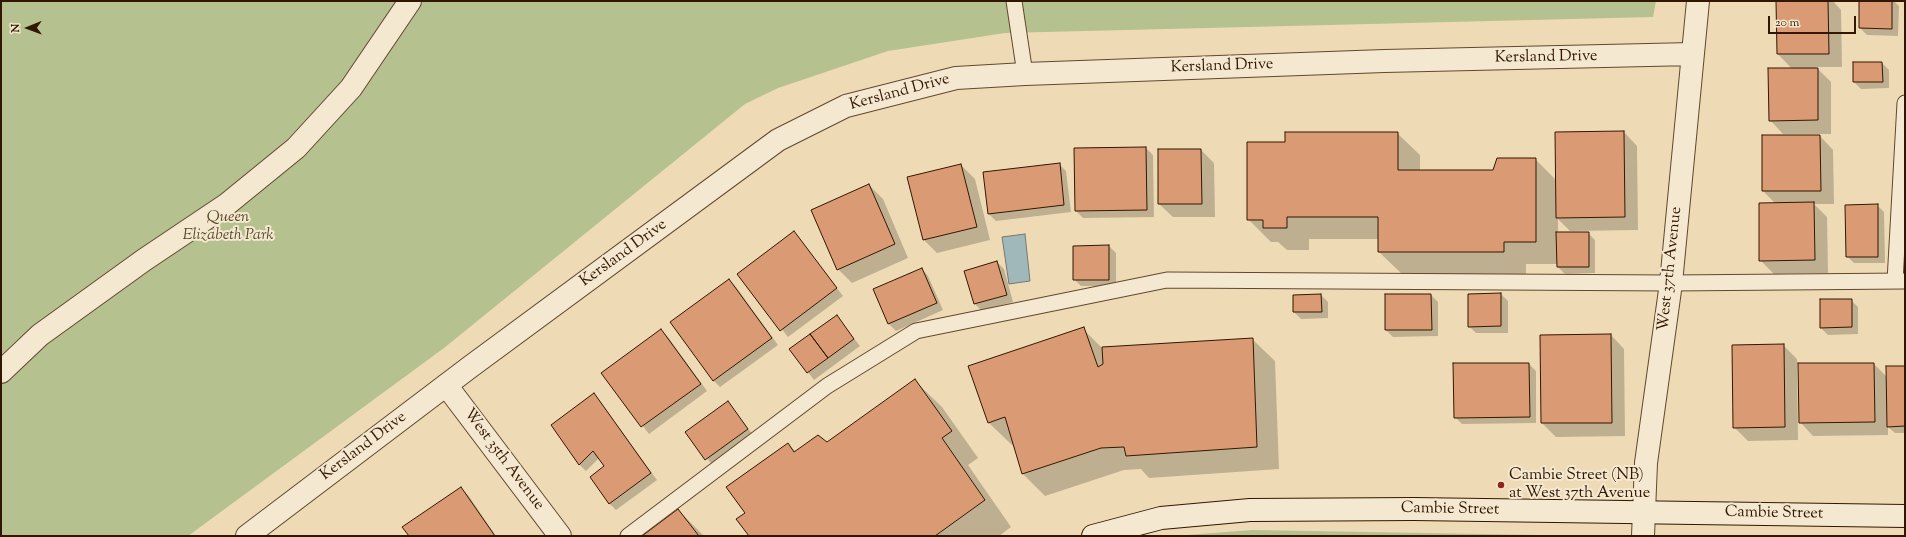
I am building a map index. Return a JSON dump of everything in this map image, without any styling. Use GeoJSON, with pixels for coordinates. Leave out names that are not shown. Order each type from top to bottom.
{"type":"FeatureCollection","features":[{"type":"Feature","properties":{"kind":"street"},"geometry":{"type":"LineString","coordinates":[[1,372],[40,335],[144,260],[226,205],[296,148],[351,88],[410,1]]}},
{"type":"Feature","properties":{"kind":"street","name":"West 37th Avenue"},"geometry":{"type":"LineString","coordinates":[[1643,536],[1646,462],[1671,283],[1698,1]]}},
{"type":"Feature","properties":{"kind":"street","name":"Kersland Drive"},"geometry":{"type":"LineString","coordinates":[[247,536],[446,385],[778,140],[846,106],[956,78],[1025,74],[1384,61],[1692,54]]}},
{"type":"Feature","properties":{"kind":"street","name":"West 35th Avenue"},"geometry":{"type":"LineString","coordinates":[[446,385],[560,536]]}},
{"type":"Feature","properties":{"kind":"street","name":"Cambie Street"},"geometry":{"type":"LineString","coordinates":[[1093,536],[1161,518],[1250,510],[1414,509],[1905,516]]}},
{"type":"Feature","properties":{"kind":"lane"},"geometry":{"type":"LineString","coordinates":[[1014,1],[1025,74]]}},
{"type":"Feature","properties":{"kind":"lane"},"geometry":{"type":"LineString","coordinates":[[628,536],[826,386],[916,331],[1167,280],[1671,283],[1900,281],[1905,103]]}},
{"type":"Feature","properties":{"kind":"green space","name":"Queen Elizabeth Park"},"geometry":{"type":"Polygon","coordinates":[[[1,1],[1656,1],[1653,17],[1005,33],[888,51],[778,88],[745,104],[444,348],[188,536],[1,536],[1,1]]]}},
{"type":"Feature","properties":{"kind":"green space"},"geometry":{"type":"Polygon","coordinates":[[[1252,530],[1598,536],[1174,536],[1252,530]]]}},
{"type":"Feature","properties":{"kind":"water"},"geometry":{"type":"Polygon","coordinates":[[[1025,234],[1030,281],[1009,284],[1002,237],[1025,234]]]}},
{"type":"Feature","properties":{"kind":"building"},"geometry":{"type":"Polygon","coordinates":[[[1776,1],[1828,1],[1829,54],[1777,54],[1776,1]]]}},
{"type":"Feature","properties":{"kind":"building"},"geometry":{"type":"Polygon","coordinates":[[[1859,1],[1892,1],[1892,29],[1859,28],[1859,1]]]}},
{"type":"Feature","properties":{"kind":"building"},"geometry":{"type":"Polygon","coordinates":[[[1853,62],[1882,62],[1883,82],[1853,82],[1853,62]]]}},
{"type":"Feature","properties":{"kind":"building"},"geometry":{"type":"Polygon","coordinates":[[[1768,68],[1818,68],[1818,120],[1769,121],[1768,68]]]}},
{"type":"Feature","properties":{"kind":"building"},"geometry":{"type":"Polygon","coordinates":[[[1624,131],[1625,217],[1556,218],[1555,132],[1624,131]]]}},
{"type":"Feature","properties":{"kind":"building"},"geometry":{"type":"Polygon","coordinates":[[[1285,132],[1398,132],[1398,170],[1493,170],[1497,158],[1536,158],[1536,242],[1504,242],[1504,252],[1378,252],[1378,217],[1287,217],[1287,228],[1263,228],[1263,220],[1247,220],[1247,142],[1285,142],[1285,132]]]}},
{"type":"Feature","properties":{"kind":"building"},"geometry":{"type":"Polygon","coordinates":[[[1762,135],[1820,135],[1821,191],[1762,191],[1762,135]]]}},
{"type":"Feature","properties":{"kind":"building"},"geometry":{"type":"Polygon","coordinates":[[[1146,147],[1147,210],[1075,211],[1074,148],[1146,147]]]}},
{"type":"Feature","properties":{"kind":"building"},"geometry":{"type":"Polygon","coordinates":[[[1158,149],[1201,149],[1202,204],[1158,204],[1158,149]]]}},
{"type":"Feature","properties":{"kind":"building"},"geometry":{"type":"Polygon","coordinates":[[[1060,163],[1064,205],[988,214],[983,172],[1060,163]]]}},
{"type":"Feature","properties":{"kind":"building"},"geometry":{"type":"Polygon","coordinates":[[[961,164],[977,227],[923,240],[907,177],[961,164]]]}},
{"type":"Feature","properties":{"kind":"building"},"geometry":{"type":"Polygon","coordinates":[[[869,184],[895,244],[837,270],[811,210],[869,184]]]}},
{"type":"Feature","properties":{"kind":"building"},"geometry":{"type":"Polygon","coordinates":[[[1814,202],[1815,260],[1759,261],[1759,203],[1814,202]]]}},
{"type":"Feature","properties":{"kind":"building"},"geometry":{"type":"Polygon","coordinates":[[[1878,204],[1878,257],[1846,257],[1845,205],[1878,204]]]}},
{"type":"Feature","properties":{"kind":"building"},"geometry":{"type":"Polygon","coordinates":[[[794,231],[837,288],[780,331],[737,274],[794,231]]]}},
{"type":"Feature","properties":{"kind":"building"},"geometry":{"type":"Polygon","coordinates":[[[1556,232],[1589,232],[1589,267],[1557,267],[1556,232]]]}},
{"type":"Feature","properties":{"kind":"building"},"geometry":{"type":"Polygon","coordinates":[[[1109,245],[1109,280],[1073,280],[1073,246],[1109,245]]]}},
{"type":"Feature","properties":{"kind":"building"},"geometry":{"type":"Polygon","coordinates":[[[997,261],[1007,295],[974,304],[964,271],[997,261]]]}},
{"type":"Feature","properties":{"kind":"building"},"geometry":{"type":"Polygon","coordinates":[[[922,268],[937,303],[888,324],[873,289],[922,268]]]}},
{"type":"Feature","properties":{"kind":"building"},"geometry":{"type":"Polygon","coordinates":[[[729,279],[772,338],[713,381],[670,322],[729,279]]]}},
{"type":"Feature","properties":{"kind":"building"},"geometry":{"type":"Polygon","coordinates":[[[1501,293],[1501,326],[1468,327],[1468,294],[1501,293]]]}},
{"type":"Feature","properties":{"kind":"building"},"geometry":{"type":"Polygon","coordinates":[[[1321,294],[1322,312],[1293,312],[1293,295],[1321,294]]]}},
{"type":"Feature","properties":{"kind":"building"},"geometry":{"type":"Polygon","coordinates":[[[1385,294],[1431,294],[1432,330],[1385,330],[1385,294]]]}},
{"type":"Feature","properties":{"kind":"building"},"geometry":{"type":"Polygon","coordinates":[[[1820,299],[1852,299],[1852,327],[1820,328],[1820,299]]]}},
{"type":"Feature","properties":{"kind":"building"},"geometry":{"type":"Polygon","coordinates":[[[837,315],[854,339],[828,358],[810,334],[837,315]]]}},
{"type":"Feature","properties":{"kind":"building"},"geometry":{"type":"Polygon","coordinates":[[[1084,327],[1098,367],[1103,364],[1102,347],[1253,338],[1257,447],[1126,456],[1124,447],[1101,448],[1022,474],[1005,417],[988,423],[968,366],[1084,327]]]}},
{"type":"Feature","properties":{"kind":"building"},"geometry":{"type":"Polygon","coordinates":[[[661,329],[701,384],[641,427],[601,373],[661,329]]]}},
{"type":"Feature","properties":{"kind":"building"},"geometry":{"type":"Polygon","coordinates":[[[810,334],[828,358],[807,373],[789,349],[810,334]]]}},
{"type":"Feature","properties":{"kind":"building"},"geometry":{"type":"Polygon","coordinates":[[[1611,334],[1612,423],[1541,423],[1540,335],[1611,334]]]}},
{"type":"Feature","properties":{"kind":"building"},"geometry":{"type":"Polygon","coordinates":[[[1784,344],[1785,427],[1733,428],[1732,345],[1784,344]]]}},
{"type":"Feature","properties":{"kind":"building"},"geometry":{"type":"Polygon","coordinates":[[[1453,363],[1529,363],[1530,417],[1454,418],[1453,363]]]}},
{"type":"Feature","properties":{"kind":"building"},"geometry":{"type":"Polygon","coordinates":[[[1798,363],[1874,363],[1875,422],[1799,423],[1798,363]]]}},
{"type":"Feature","properties":{"kind":"building"},"geometry":{"type":"Polygon","coordinates":[[[1886,366],[1905,366],[1905,426],[1887,427],[1886,366]]]}},
{"type":"Feature","properties":{"kind":"building"},"geometry":{"type":"Polygon","coordinates":[[[915,379],[952,431],[942,438],[985,500],[935,536],[749,536],[736,519],[745,513],[726,487],[788,443],[794,452],[818,435],[827,442],[915,379]]]}},
{"type":"Feature","properties":{"kind":"building"},"geometry":{"type":"Polygon","coordinates":[[[594,393],[651,473],[609,504],[590,477],[604,466],[593,451],[579,465],[551,425],[594,393]]]}},
{"type":"Feature","properties":{"kind":"building"},"geometry":{"type":"Polygon","coordinates":[[[728,401],[748,429],[705,460],[685,432],[728,401]]]}},
{"type":"Feature","properties":{"kind":"building"},"geometry":{"type":"Polygon","coordinates":[[[461,487],[495,536],[409,536],[402,527],[461,487]]]}},
{"type":"Feature","properties":{"kind":"building"},"geometry":{"type":"Polygon","coordinates":[[[678,509],[699,536],[642,536],[678,509]]]}},
{"type":"Feature","properties":{"kind":"place","name":"Cambie Street (NB) at West 37th Avenue"},"geometry":{"type":"Point","coordinates":[1501,485]}}]}
